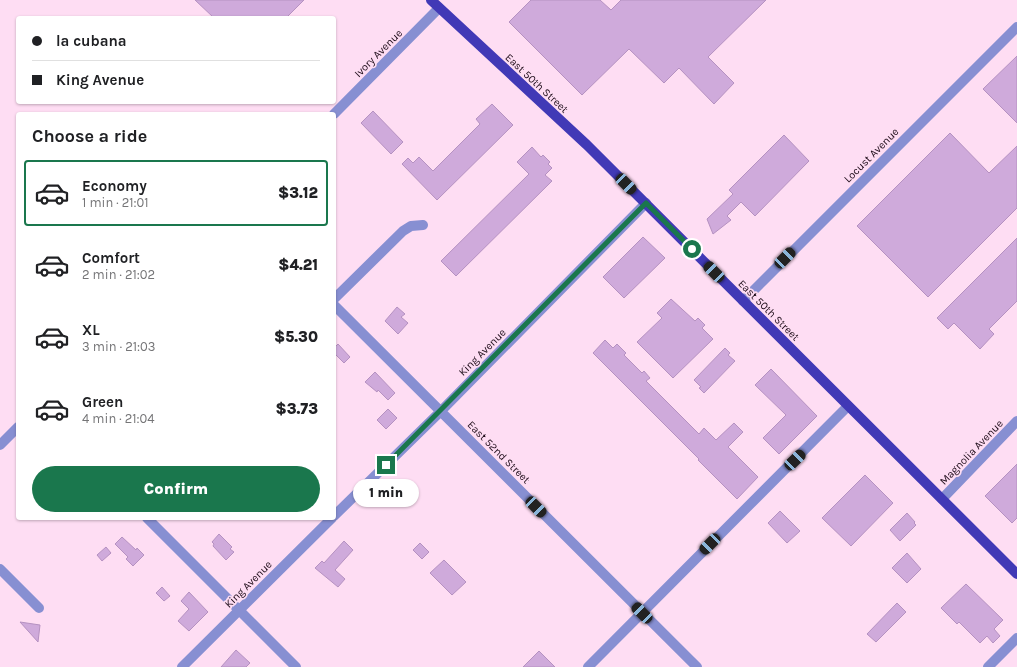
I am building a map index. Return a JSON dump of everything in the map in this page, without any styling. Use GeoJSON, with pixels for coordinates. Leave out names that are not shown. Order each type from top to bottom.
{"type":"FeatureCollection","features":[{"type":"Feature","properties":{"kind":"main road","name":"East 50th Street"},"geometry":{"type":"LineString","coordinates":[[431,0],[587,145],[1017,574]]}},
{"type":"Feature","properties":{"kind":"street","name":"Ivory Avenue"},"geometry":{"type":"LineString","coordinates":[[336,112],[439,8]]}},
{"type":"Feature","properties":{"kind":"street","name":"Locust Avenue"},"geometry":{"type":"LineString","coordinates":[[743,301],[1017,27]]}},
{"type":"Feature","properties":{"kind":"street","name":"King Avenue"},"geometry":{"type":"LineString","coordinates":[[336,514],[441,411],[646,203]]}},
{"type":"Feature","properties":{"kind":"street"},"geometry":{"type":"LineString","coordinates":[[336,297],[403,231],[412,226],[423,224]]}},
{"type":"Feature","properties":{"kind":"street","name":"East 52nd Street"},"geometry":{"type":"LineString","coordinates":[[336,307],[697,667]]}},
{"type":"Feature","properties":{"kind":"street"},"geometry":{"type":"LineString","coordinates":[[588,667],[848,406]]}},
{"type":"Feature","properties":{"kind":"street","name":"Magnolia Avenue"},"geometry":{"type":"LineString","coordinates":[[942,499],[1017,421]]}},
{"type":"Feature","properties":{"kind":"street"},"geometry":{"type":"LineString","coordinates":[[0,445],[16,429]]}},
{"type":"Feature","properties":{"kind":"street"},"geometry":{"type":"LineString","coordinates":[[149,520],[296,667]]}},
{"type":"Feature","properties":{"kind":"street","name":"King Avenue"},"geometry":{"type":"LineString","coordinates":[[182,667],[330,520]]}},
{"type":"Feature","properties":{"kind":"street"},"geometry":{"type":"LineString","coordinates":[[0,569],[39,608]]}},
{"type":"Feature","properties":{"kind":"street"},"geometry":{"type":"LineString","coordinates":[[988,667],[1017,638]]}},
{"type":"Feature","properties":{"kind":"building"},"geometry":{"type":"Polygon","coordinates":[[[195,0],[304,0],[288,16],[212,16],[195,0]]]}},
{"type":"Feature","properties":{"kind":"building"},"geometry":{"type":"Polygon","coordinates":[[[531,0],[600,0],[611,10],[621,0],[766,0],[708,57],[734,83],[714,104],[679,68],[664,83],[629,49],[582,95],[509,22],[531,0]]]}},
{"type":"Feature","properties":{"kind":"building"},"geometry":{"type":"Polygon","coordinates":[[[1017,56],[1017,123],[983,89],[1017,56]]]}},
{"type":"Feature","properties":{"kind":"building"},"geometry":{"type":"Polygon","coordinates":[[[492,104],[513,125],[437,200],[402,164],[408,158],[413,163],[419,157],[433,171],[480,124],[476,119],[492,104]]]}},
{"type":"Feature","properties":{"kind":"building"},"geometry":{"type":"Polygon","coordinates":[[[373,111],[403,142],[391,154],[361,123],[373,111]]]}},
{"type":"Feature","properties":{"kind":"building"},"geometry":{"type":"Polygon","coordinates":[[[950,133],[989,173],[1017,146],[1017,208],[928,297],[857,226],[950,133]]]}},
{"type":"Feature","properties":{"kind":"building"},"geometry":{"type":"Polygon","coordinates":[[[784,135],[809,161],[755,216],[741,202],[727,216],[731,220],[713,234],[707,219],[733,194],[729,190],[784,135]]]}},
{"type":"Feature","properties":{"kind":"building"},"geometry":{"type":"Polygon","coordinates":[[[532,147],[541,157],[543,155],[550,162],[548,164],[552,168],[545,175],[552,181],[456,276],[441,261],[529,174],[517,162],[532,147]]]}},
{"type":"Feature","properties":{"kind":"building"},"geometry":{"type":"Polygon","coordinates":[[[643,237],[665,258],[624,298],[603,277],[643,237]]]}},
{"type":"Feature","properties":{"kind":"building"},"geometry":{"type":"Polygon","coordinates":[[[1017,238],[1017,301],[989,329],[994,334],[980,349],[954,323],[948,329],[937,318],[1017,238]]]}},
{"type":"Feature","properties":{"kind":"building"},"geometry":{"type":"Polygon","coordinates":[[[671,299],[695,321],[698,318],[705,325],[702,328],[713,339],[673,378],[637,342],[662,318],[657,313],[671,299]]]}},
{"type":"Feature","properties":{"kind":"building"},"geometry":{"type":"Polygon","coordinates":[[[397,307],[405,314],[401,317],[408,323],[398,334],[385,321],[397,307]]]}},
{"type":"Feature","properties":{"kind":"building"},"geometry":{"type":"Polygon","coordinates":[[[605,340],[613,348],[617,344],[626,353],[624,355],[642,373],[644,371],[650,378],[646,381],[699,434],[704,428],[716,440],[734,423],[743,432],[728,447],[758,477],[737,499],[593,353],[605,340]]]}},
{"type":"Feature","properties":{"kind":"building"},"geometry":{"type":"Polygon","coordinates":[[[338,344],[350,357],[344,363],[336,355],[336,346],[338,344]]]}},
{"type":"Feature","properties":{"kind":"building"},"geometry":{"type":"Polygon","coordinates":[[[725,348],[730,353],[728,355],[735,361],[704,393],[699,388],[701,387],[694,380],[725,348]]]}},
{"type":"Feature","properties":{"kind":"building"},"geometry":{"type":"Polygon","coordinates":[[[771,369],[817,416],[779,454],[763,438],[786,415],[755,385],[771,369]]]}},
{"type":"Feature","properties":{"kind":"building"},"geometry":{"type":"Polygon","coordinates":[[[375,372],[395,393],[388,400],[378,390],[377,392],[365,382],[375,372]]]}},
{"type":"Feature","properties":{"kind":"building"},"geometry":{"type":"Polygon","coordinates":[[[388,409],[397,418],[386,429],[377,420],[388,409]]]}},
{"type":"Feature","properties":{"kind":"building"},"geometry":{"type":"Polygon","coordinates":[[[1017,464],[1017,518],[1012,523],[985,496],[1017,464]]]}},
{"type":"Feature","properties":{"kind":"building"},"geometry":{"type":"Polygon","coordinates":[[[865,475],[893,503],[851,546],[822,518],[865,475]]]}},
{"type":"Feature","properties":{"kind":"building"},"geometry":{"type":"Polygon","coordinates":[[[780,511],[800,531],[787,543],[768,523],[780,511]]]}},
{"type":"Feature","properties":{"kind":"building"},"geometry":{"type":"Polygon","coordinates":[[[907,513],[916,525],[900,541],[890,530],[907,513]]]}},
{"type":"Feature","properties":{"kind":"building"},"geometry":{"type":"Polygon","coordinates":[[[219,534],[232,547],[230,549],[234,552],[226,560],[213,546],[214,544],[212,542],[219,534]]]}},
{"type":"Feature","properties":{"kind":"building"},"geometry":{"type":"Polygon","coordinates":[[[122,537],[144,555],[133,566],[126,559],[128,557],[115,544],[122,537]]]}},
{"type":"Feature","properties":{"kind":"building"},"geometry":{"type":"Polygon","coordinates":[[[344,541],[353,550],[335,570],[345,579],[338,587],[315,568],[322,561],[324,563],[344,541]]]}},
{"type":"Feature","properties":{"kind":"building"},"geometry":{"type":"Polygon","coordinates":[[[420,543],[429,552],[422,559],[413,550],[420,543]]]}},
{"type":"Feature","properties":{"kind":"building"},"geometry":{"type":"Polygon","coordinates":[[[106,547],[111,553],[102,561],[97,555],[106,547]]]}},
{"type":"Feature","properties":{"kind":"building"},"geometry":{"type":"Polygon","coordinates":[[[907,553],[921,569],[907,583],[892,568],[907,553]]]}},
{"type":"Feature","properties":{"kind":"building"},"geometry":{"type":"Polygon","coordinates":[[[444,560],[466,582],[452,595],[430,573],[444,560]]]}},
{"type":"Feature","properties":{"kind":"building"},"geometry":{"type":"Polygon","coordinates":[[[966,584],[1003,620],[994,629],[1000,636],[993,643],[987,636],[980,643],[959,622],[957,624],[941,608],[966,584]]]}},
{"type":"Feature","properties":{"kind":"building"},"geometry":{"type":"Polygon","coordinates":[[[162,587],[170,596],[164,601],[156,593],[162,587]]]}},
{"type":"Feature","properties":{"kind":"building"},"geometry":{"type":"Polygon","coordinates":[[[189,592],[208,612],[189,631],[178,621],[189,609],[181,601],[189,592]]]}},
{"type":"Feature","properties":{"kind":"building"},"geometry":{"type":"Polygon","coordinates":[[[897,603],[906,612],[876,642],[867,634],[897,603]]]}},
{"type":"Feature","properties":{"kind":"building"},"geometry":{"type":"Polygon","coordinates":[[[20,622],[40,625],[38,642],[20,622]]]}},
{"type":"Feature","properties":{"kind":"building"},"geometry":{"type":"Polygon","coordinates":[[[236,650],[250,663],[246,667],[221,667],[236,650]]]}},
{"type":"Feature","properties":{"kind":"building"},"geometry":{"type":"Polygon","coordinates":[[[539,651],[555,667],[523,667],[539,651]]]}},
{"type":"Feature","properties":{"kind":"route"},"geometry":{"type":"LineString","coordinates":[[386,465],[646,203],[692,249]]}}]}
